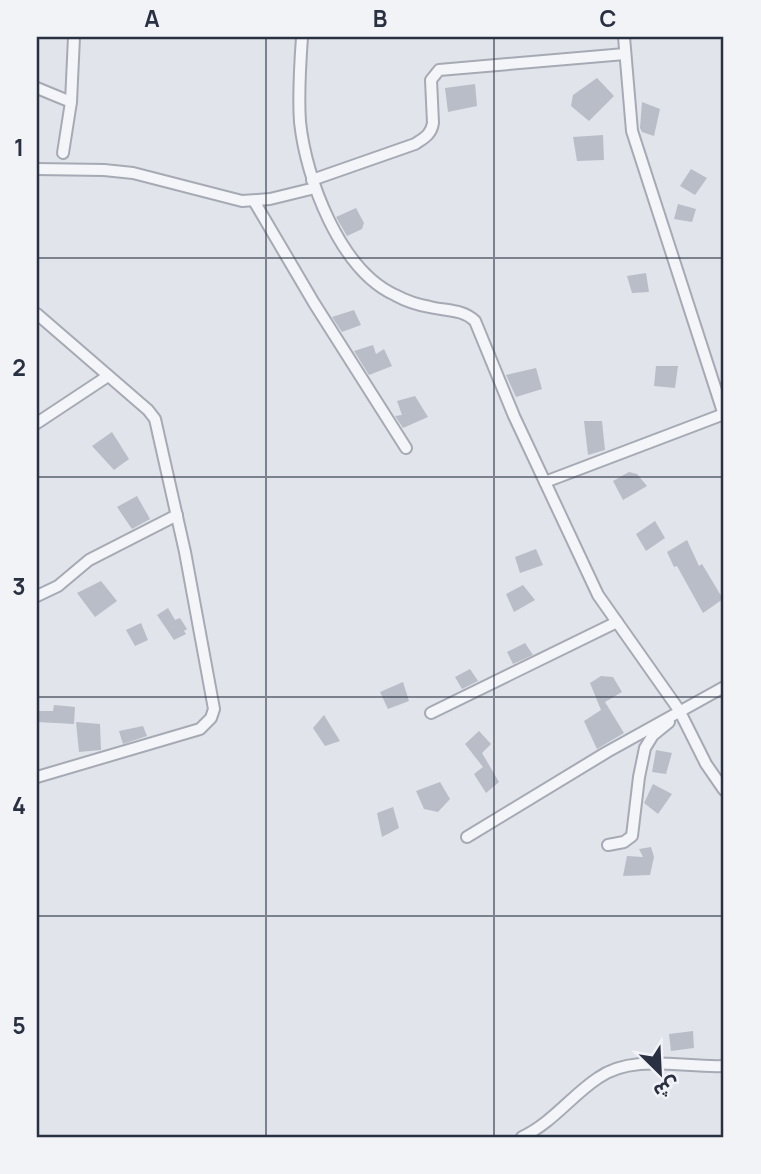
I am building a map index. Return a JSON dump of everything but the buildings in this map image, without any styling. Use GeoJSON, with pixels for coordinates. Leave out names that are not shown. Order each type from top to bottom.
{"type":"FeatureCollection","features":[{"type":"Feature","properties":{"kind":"street"},"geometry":{"type":"LineString","coordinates":[[63,153],[71,102],[74,37]]}},
{"type":"Feature","properties":{"kind":"street"},"geometry":{"type":"LineString","coordinates":[[302,37],[300,124],[314,184],[343,248],[381,287],[393,295],[419,305],[460,312],[475,321],[514,416],[590,580],[724,790]]}},
{"type":"Feature","properties":{"kind":"street"},"geometry":{"type":"LineString","coordinates":[[545,482],[724,414],[634,139],[624,37]]}},
{"type":"Feature","properties":{"kind":"street"},"geometry":{"type":"LineString","coordinates":[[37,169],[133,173],[216,195],[254,201],[270,200],[415,144],[426,137],[432,130],[433,123],[431,80],[439,70],[625,54]]}},
{"type":"Feature","properties":{"kind":"street"},"geometry":{"type":"LineString","coordinates":[[37,88],[71,102]]}},
{"type":"Feature","properties":{"kind":"street"},"geometry":{"type":"LineString","coordinates":[[254,201],[314,303],[406,448]]}},
{"type":"Feature","properties":{"kind":"street"},"geometry":{"type":"LineString","coordinates":[[37,314],[153,414],[177,515],[214,709],[211,718],[200,729],[37,777]]}},
{"type":"Feature","properties":{"kind":"street"},"geometry":{"type":"LineString","coordinates":[[37,423],[108,376]]}},
{"type":"Feature","properties":{"kind":"street"},"geometry":{"type":"LineString","coordinates":[[37,596],[58,586],[89,560],[177,515]]}},
{"type":"Feature","properties":{"kind":"street"},"geometry":{"type":"LineString","coordinates":[[431,713],[617,622]]}},
{"type":"Feature","properties":{"kind":"street"},"geometry":{"type":"LineString","coordinates":[[467,837],[674,713],[724,687]]}},
{"type":"Feature","properties":{"kind":"street"},"geometry":{"type":"LineString","coordinates":[[608,845],[628,840],[634,831],[639,777],[646,748],[653,735],[669,722],[674,713]]}},
{"type":"Feature","properties":{"kind":"street"},"geometry":{"type":"LineString","coordinates":[[522,1137],[549,1121],[598,1078],[612,1070],[649,1064],[724,1066]]}}]}
